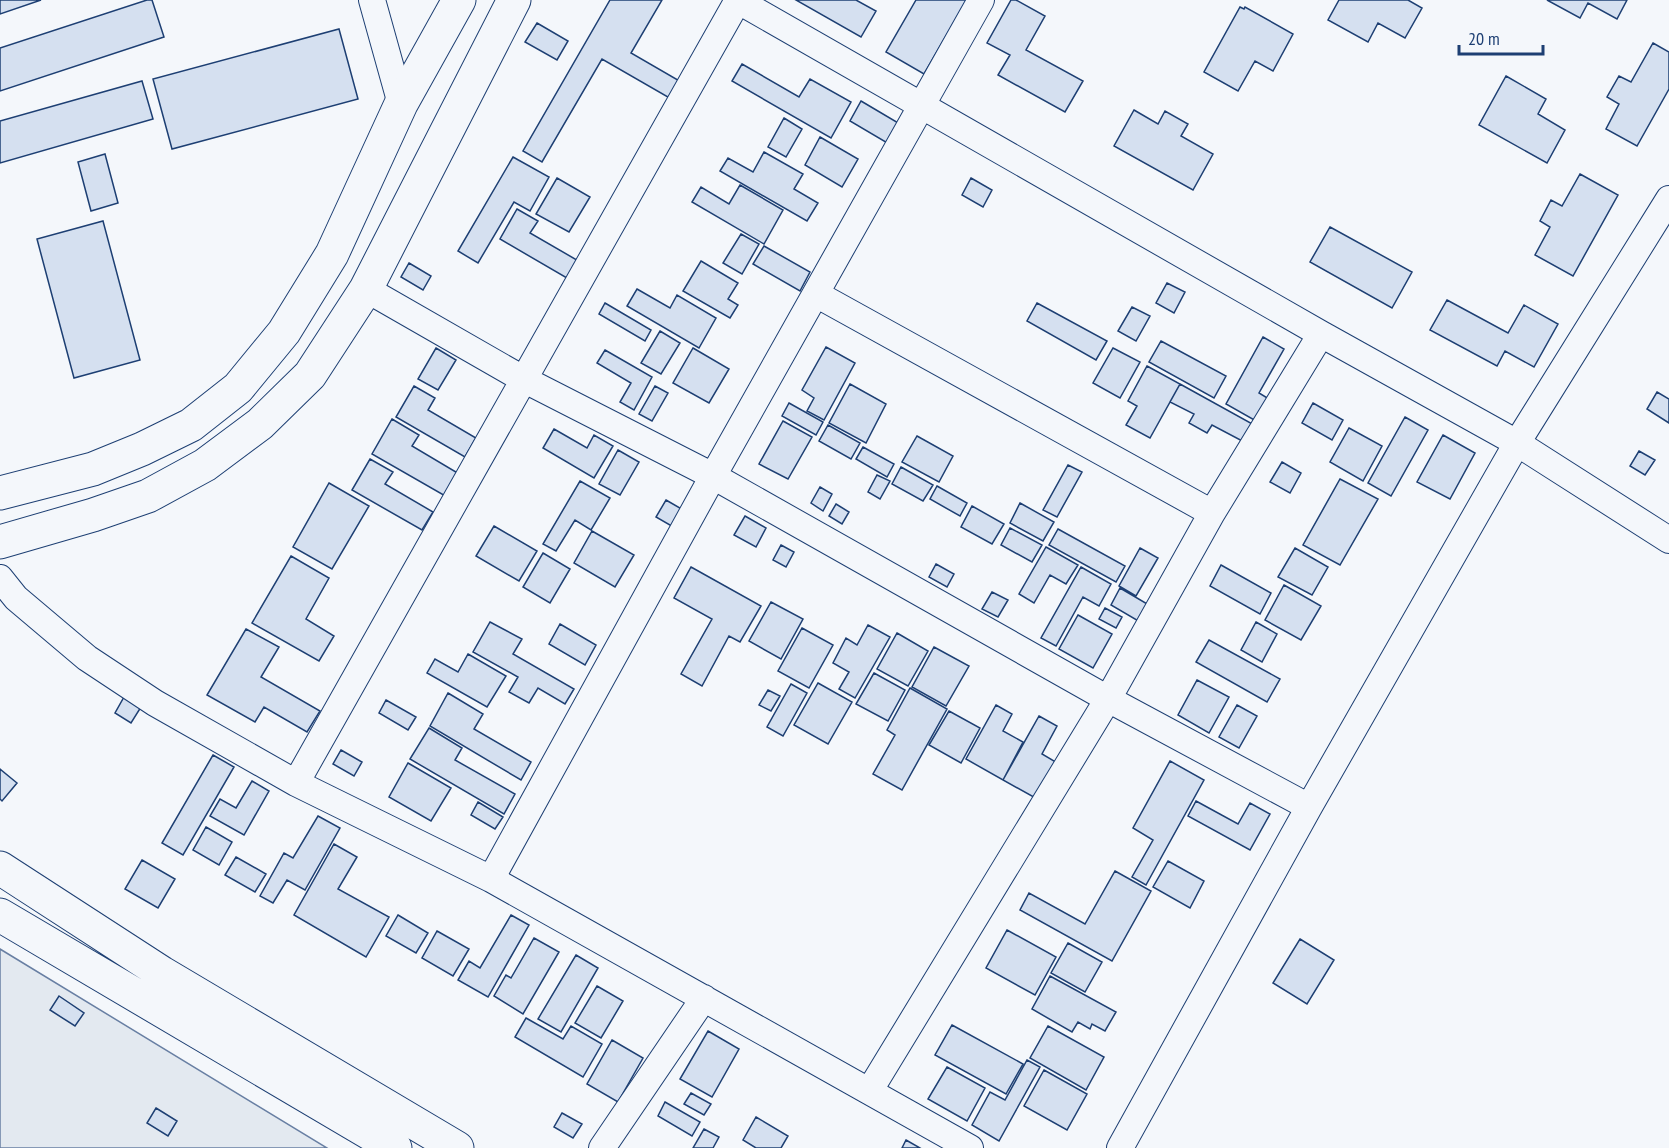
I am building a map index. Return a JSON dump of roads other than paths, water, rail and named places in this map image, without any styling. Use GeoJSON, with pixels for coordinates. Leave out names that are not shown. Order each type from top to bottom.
{"type":"FeatureCollection","features":[{"type":"Feature","properties":{"kind":"main road"},"geometry":{"type":"LineString","coordinates":[[0,494],[93,469],[142,449],[191,424],[238,388],[284,332],[332,254],[401,104],[459,0]]}},
{"type":"Feature","properties":{"kind":"main road"},"geometry":{"type":"LineString","coordinates":[[0,542],[93,515],[148,496],[205,465],[260,424],[309,375],[366,289],[514,0]]}},
{"type":"Feature","properties":{"kind":"main road"},"geometry":{"type":"LineString","coordinates":[[302,303],[345,323]]}},
{"type":"Feature","properties":{"kind":"main road"},"geometry":{"type":"LineString","coordinates":[[0,868],[162,973],[457,1148]]}},
{"type":"Feature","properties":{"kind":"main road"},"geometry":{"type":"LineString","coordinates":[[0,915],[395,1148]]}},
{"type":"Feature","properties":{"kind":"street"},"geometry":{"type":"LineString","coordinates":[[372,0],[401,104]]}},
{"type":"Feature","properties":{"kind":"street"},"geometry":{"type":"LineString","coordinates":[[296,783],[737,0],[1517,444],[1669,540]]}},
{"type":"Feature","properties":{"kind":"street"},"geometry":{"type":"LineString","coordinates":[[490,879],[713,476],[981,0]]}},
{"type":"Feature","properties":{"kind":"street"},"geometry":{"type":"LineString","coordinates":[[1120,1148],[1309,807],[1517,444],[1669,199]]}},
{"type":"Feature","properties":{"kind":"street"},"geometry":{"type":"LineString","coordinates":[[366,289],[523,379],[713,476],[1108,699],[1309,807]]}},
{"type":"Feature","properties":{"kind":"street"},"geometry":{"type":"LineString","coordinates":[[816,294],[1212,513]]}},
{"type":"Feature","properties":{"kind":"street"},"geometry":{"type":"LineString","coordinates":[[870,1090],[1108,699],[1212,513],[1321,334]]}},
{"type":"Feature","properties":{"kind":"street"},"geometry":{"type":"LineString","coordinates":[[0,578],[16,598],[87,658],[155,703],[296,783],[490,879],[970,1148]]}},
{"type":"Feature","properties":{"kind":"street"},"geometry":{"type":"LineString","coordinates":[[602,1148],[704,998]]}}]}
